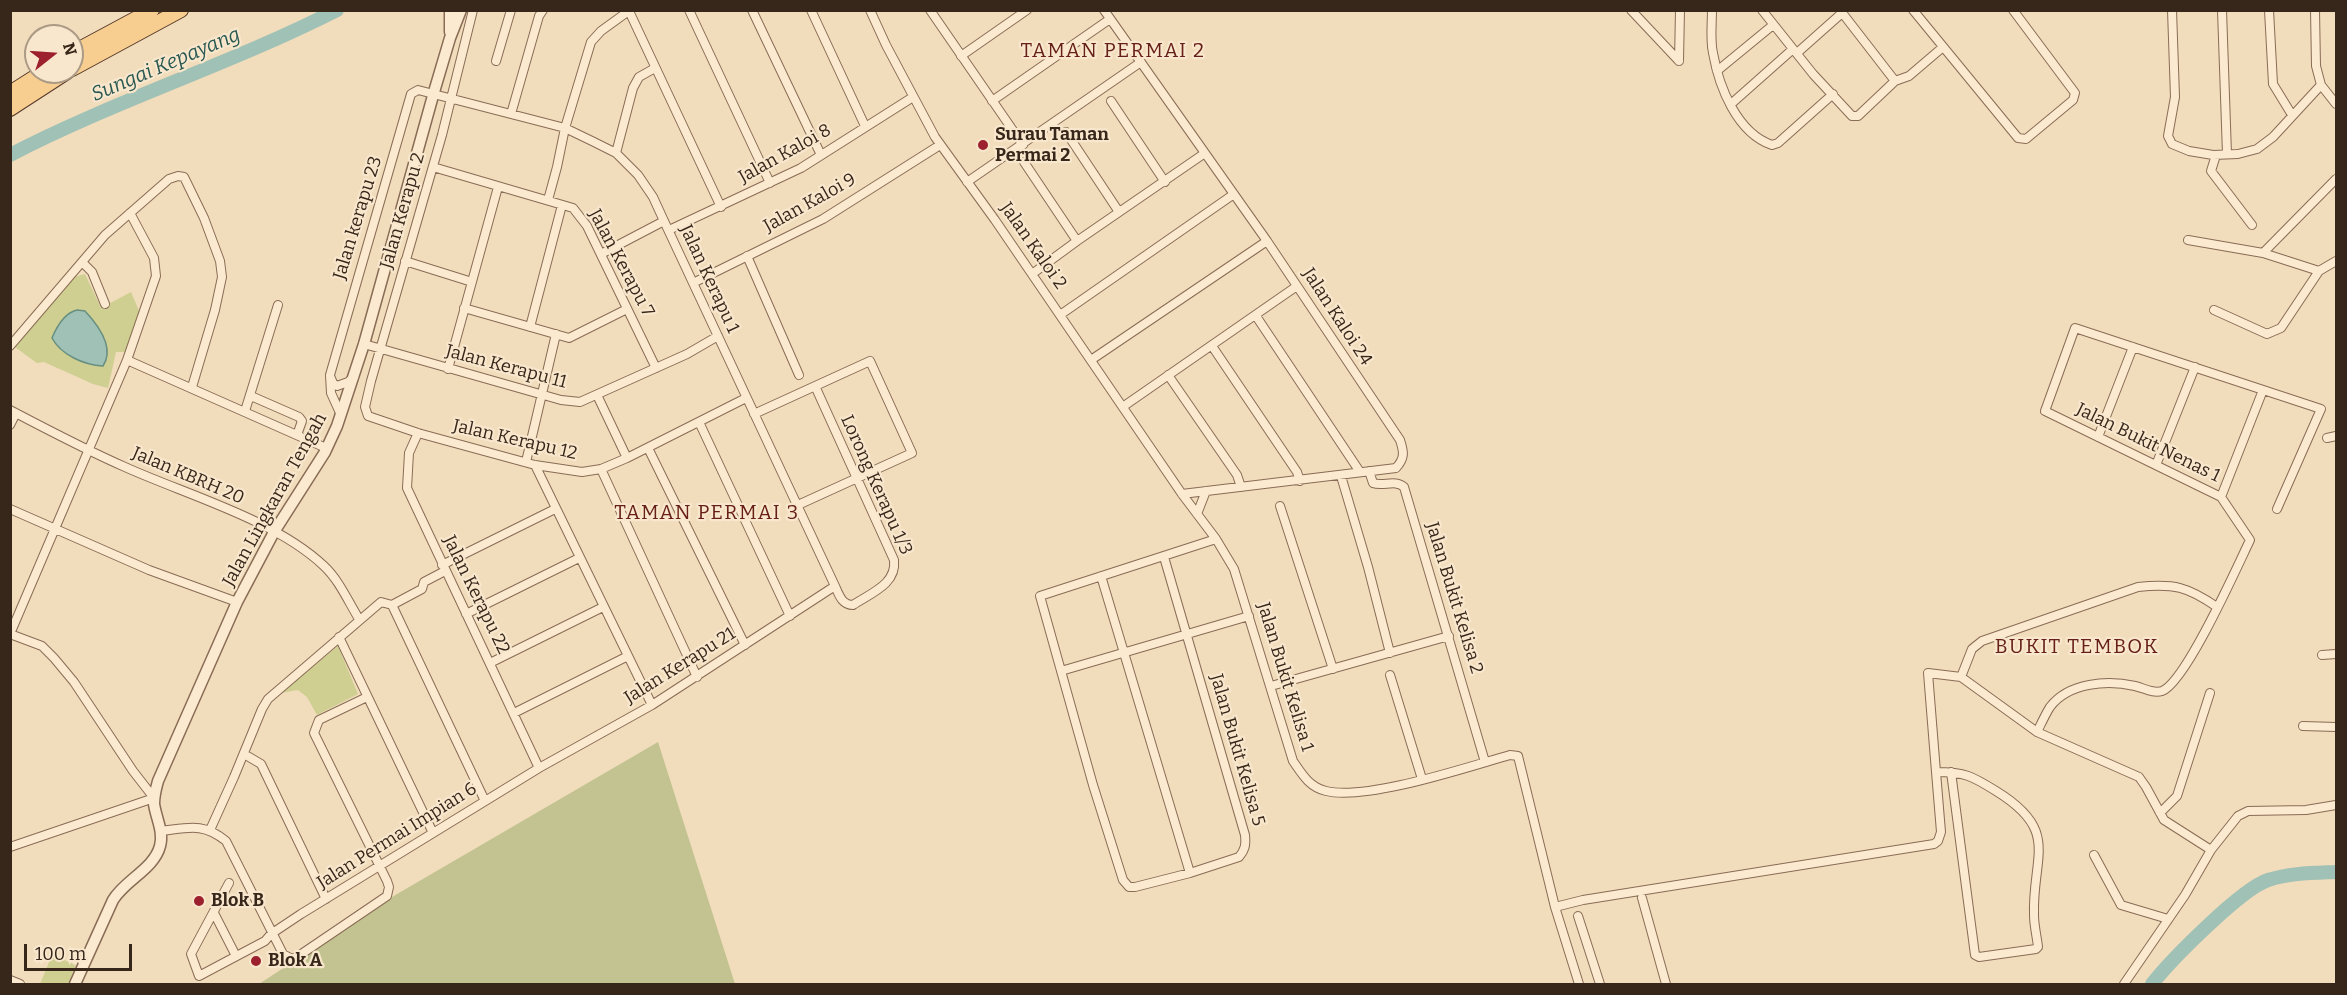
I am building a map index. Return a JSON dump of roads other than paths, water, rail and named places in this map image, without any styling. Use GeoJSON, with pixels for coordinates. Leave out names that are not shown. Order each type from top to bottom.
{"type":"FeatureCollection","features":[{"type":"Feature","properties":{"kind":"main road"},"geometry":{"type":"LineString","coordinates":[[84,47],[152,10]]}},
{"type":"Feature","properties":{"kind":"main road"},"geometry":{"type":"LineString","coordinates":[[84,63],[181,10]]}},
{"type":"Feature","properties":{"kind":"main road"},"geometry":{"type":"LineString","coordinates":[[10,93],[24,84]]}},
{"type":"Feature","properties":{"kind":"main road"},"geometry":{"type":"LineString","coordinates":[[10,108],[48,84]]}},
{"type":"Feature","properties":{"kind":"street","name":"Jalan Lingkaran Tengah"},"geometry":{"type":"LineString","coordinates":[[450,10],[450,38]]}},
{"type":"Feature","properties":{"kind":"street","name":"Jalan Lingkaran Tengah"},"geometry":{"type":"LineString","coordinates":[[75,984],[119,890],[147,867],[158,852],[161,843],[154,798],[158,781],[237,602],[274,532],[326,448],[342,416],[434,92],[461,10]]}},
{"type":"Feature","properties":{"kind":"street","name":"Jalan Kerapu 2"},"geometry":{"type":"LineString","coordinates":[[370,419],[365,407],[433,167],[473,10]]}},
{"type":"Feature","properties":{"kind":"street"},"geometry":{"type":"LineString","coordinates":[[496,61],[511,10]]}},
{"type":"Feature","properties":{"kind":"street"},"geometry":{"type":"LineString","coordinates":[[511,114],[539,16],[543,10]]}},
{"type":"Feature","properties":{"kind":"street"},"geometry":{"type":"LineString","coordinates":[[689,10],[770,183]]}},
{"type":"Feature","properties":{"kind":"street"},"geometry":{"type":"LineString","coordinates":[[752,10],[820,155]]}},
{"type":"Feature","properties":{"kind":"street"},"geometry":{"type":"LineString","coordinates":[[811,10],[865,126]]}},
{"type":"Feature","properties":{"kind":"street","name":"Jalan Kaloi 2"},"geometry":{"type":"LineString","coordinates":[[870,10],[913,97],[940,144],[1124,406],[1182,494]]}},
{"type":"Feature","properties":{"kind":"street"},"geometry":{"type":"LineString","coordinates":[[961,56],[1027,10]]}},
{"type":"Feature","properties":{"kind":"street","name":"Jalan Kaloi 24"},"geometry":{"type":"LineString","coordinates":[[1104,10],[1267,241],[1400,440],[1404,453],[1403,460],[1396,468],[1182,494]]}},
{"type":"Feature","properties":{"kind":"street"},"geometry":{"type":"LineString","coordinates":[[1631,10],[1679,61],[1680,10]]}},
{"type":"Feature","properties":{"kind":"street"},"geometry":{"type":"LineString","coordinates":[[1712,10],[1712,51],[1720,81],[1739,119],[1764,143],[1772,146],[1778,143],[1833,94]]}},
{"type":"Feature","properties":{"kind":"street"},"geometry":{"type":"LineString","coordinates":[[1762,10],[1795,52],[1855,116],[1895,81],[1909,76],[1943,47]]}},
{"type":"Feature","properties":{"kind":"street"},"geometry":{"type":"LineString","coordinates":[[1913,10],[2022,140],[2050,120],[2074,97],[2073,88],[2013,10]]}},
{"type":"Feature","properties":{"kind":"street"},"geometry":{"type":"LineString","coordinates":[[2172,10],[2175,97],[2168,136],[2172,144],[2189,151],[2216,154],[2238,154],[2256,149],[2273,137],[2320,85]]}},
{"type":"Feature","properties":{"kind":"street"},"geometry":{"type":"LineString","coordinates":[[2222,10],[2227,154]]}},
{"type":"Feature","properties":{"kind":"street"},"geometry":{"type":"LineString","coordinates":[[2269,10],[2273,84],[2292,115]]}},
{"type":"Feature","properties":{"kind":"street"},"geometry":{"type":"LineString","coordinates":[[2314,10],[2316,66],[2320,85],[2337,104]]}},
{"type":"Feature","properties":{"kind":"street"},"geometry":{"type":"LineString","coordinates":[[548,200],[565,128],[591,42],[601,31],[629,11],[721,207]]}},
{"type":"Feature","properties":{"kind":"street"},"geometry":{"type":"LineString","coordinates":[[932,11],[1023,145]]}},
{"type":"Feature","properties":{"kind":"street"},"geometry":{"type":"LineString","coordinates":[[1731,104],[1841,12],[1895,81]]}},
{"type":"Feature","properties":{"kind":"street"},"geometry":{"type":"LineString","coordinates":[[992,101],[1110,19]]}},
{"type":"Feature","properties":{"kind":"street"},"geometry":{"type":"LineString","coordinates":[[1717,72],[1773,25]]}},
{"type":"Feature","properties":{"kind":"street"},"geometry":{"type":"LineString","coordinates":[[967,182],[1141,62]]}},
{"type":"Feature","properties":{"kind":"street"},"geometry":{"type":"LineString","coordinates":[[616,153],[633,88],[639,77],[655,68]]}},
{"type":"Feature","properties":{"kind":"street","name":"Jalan kerapu 23"},"geometry":{"type":"LineString","coordinates":[[330,375],[411,94],[418,90],[434,92]]}},
{"type":"Feature","properties":{"kind":"street","name":"Jalan Kerapu 1"},"geometry":{"type":"LineString","coordinates":[[434,92],[565,128],[616,153],[645,185],[669,230],[843,601]]}},
{"type":"Feature","properties":{"kind":"street","name":"Jalan Kaloi 8"},"geometry":{"type":"LineString","coordinates":[[669,230],[801,168],[913,97]]}},
{"type":"Feature","properties":{"kind":"street"},"geometry":{"type":"LineString","coordinates":[[1111,101],[1165,182]]}},
{"type":"Feature","properties":{"kind":"street"},"geometry":{"type":"LineString","coordinates":[[1066,132],[1119,212]]}},
{"type":"Feature","properties":{"kind":"street","name":"Jalan Kaloi 9"},"geometry":{"type":"LineString","coordinates":[[693,283],[823,219],[940,144]]}},
{"type":"Feature","properties":{"kind":"street"},"geometry":{"type":"LineString","coordinates":[[1032,274],[1205,153]]}},
{"type":"Feature","properties":{"kind":"street"},"geometry":{"type":"LineString","coordinates":[[2216,154],[2211,171],[2252,225]]}},
{"type":"Feature","properties":{"kind":"street"},"geometry":{"type":"LineString","coordinates":[[1024,162],[1077,241]]}},
{"type":"Feature","properties":{"kind":"street","name":"Jalan Kerapu 7"},"geometry":{"type":"LineString","coordinates":[[433,167],[498,188],[573,208],[587,226],[656,368]]}},
{"type":"Feature","properties":{"kind":"street"},"geometry":{"type":"LineString","coordinates":[[10,346],[105,235],[169,179],[184,177],[204,218],[220,261],[222,277],[192,387]]}},
{"type":"Feature","properties":{"kind":"street"},"geometry":{"type":"LineString","coordinates":[[2263,253],[2337,179]]}},
{"type":"Feature","properties":{"kind":"street"},"geometry":{"type":"LineString","coordinates":[[448,369],[498,188]]}},
{"type":"Feature","properties":{"kind":"street"},"geometry":{"type":"LineString","coordinates":[[1060,315],[1234,194]]}},
{"type":"Feature","properties":{"kind":"street"},"geometry":{"type":"LineString","coordinates":[[530,327],[562,205]]}},
{"type":"Feature","properties":{"kind":"street"},"geometry":{"type":"LineString","coordinates":[[10,847],[154,798],[133,771],[74,682],[54,658],[42,646],[10,634],[128,360],[156,276],[154,258],[130,213]]}},
{"type":"Feature","properties":{"kind":"street"},"geometry":{"type":"LineString","coordinates":[[601,254],[664,221]]}},
{"type":"Feature","properties":{"kind":"street"},"geometry":{"type":"LineString","coordinates":[[2188,240],[2263,253],[2319,271]]}},
{"type":"Feature","properties":{"kind":"street"},"geometry":{"type":"LineString","coordinates":[[1091,360],[1267,241]]}},
{"type":"Feature","properties":{"kind":"street"},"geometry":{"type":"LineString","coordinates":[[747,256],[799,375]]}},
{"type":"Feature","properties":{"kind":"street"},"geometry":{"type":"LineString","coordinates":[[405,261],[472,282]]}},
{"type":"Feature","properties":{"kind":"street"},"geometry":{"type":"LineString","coordinates":[[2214,310],[2267,334],[2273,333],[2281,328],[2319,271],[2337,261]]}},
{"type":"Feature","properties":{"kind":"street"},"geometry":{"type":"LineString","coordinates":[[82,262],[92,272],[105,304]]}},
{"type":"Feature","properties":{"kind":"street"},"geometry":{"type":"LineString","coordinates":[[1124,406],[1297,286]]}},
{"type":"Feature","properties":{"kind":"street"},"geometry":{"type":"LineString","coordinates":[[245,411],[278,305]]}},
{"type":"Feature","properties":{"kind":"street"},"geometry":{"type":"LineString","coordinates":[[464,308],[569,338],[627,309]]}},
{"type":"Feature","properties":{"kind":"street"},"geometry":{"type":"LineString","coordinates":[[1256,316],[1365,472]]}},
{"type":"Feature","properties":{"kind":"street","name":"Jalan Bukit Nenas 1"},"geometry":{"type":"LineString","coordinates":[[2133,346],[2075,328],[2045,411],[2221,497],[2250,540],[2217,607]]}},
{"type":"Feature","properties":{"kind":"street"},"geometry":{"type":"LineString","coordinates":[[556,334],[542,394],[531,463],[652,705]]}},
{"type":"Feature","properties":{"kind":"street","name":"Jalan Kerapu 11"},"geometry":{"type":"LineString","coordinates":[[364,344],[561,400],[580,402],[656,368],[718,336]]}},
{"type":"Feature","properties":{"kind":"street"},"geometry":{"type":"LineString","coordinates":[[1212,346],[1297,472],[1300,481]]}},
{"type":"Feature","properties":{"kind":"street"},"geometry":{"type":"LineString","coordinates":[[2098,437],[2133,346],[2321,410],[2277,509]]}},
{"type":"Feature","properties":{"kind":"street"},"geometry":{"type":"LineString","coordinates":[[128,360],[326,448]]}},
{"type":"Feature","properties":{"kind":"street"},"geometry":{"type":"LineString","coordinates":[[754,414],[870,361],[912,453],[798,505]]}},
{"type":"Feature","properties":{"kind":"street"},"geometry":{"type":"LineString","coordinates":[[2156,465],[2195,367]]}},
{"type":"Feature","properties":{"kind":"street"},"geometry":{"type":"LineString","coordinates":[[330,375],[333,383],[338,386],[354,377]]}},
{"type":"Feature","properties":{"kind":"street"},"geometry":{"type":"LineString","coordinates":[[330,375],[331,393],[342,416]]}},
{"type":"Feature","properties":{"kind":"street"},"geometry":{"type":"LineString","coordinates":[[1168,375],[1237,475],[1241,487]]}},
{"type":"Feature","properties":{"kind":"street","name":"Lorong Kerapu 1/3"},"geometry":{"type":"LineString","coordinates":[[814,386],[894,560],[895,568],[891,579],[853,604],[848,605],[843,601]]}},
{"type":"Feature","properties":{"kind":"street"},"geometry":{"type":"LineString","coordinates":[[2221,497],[2263,390]]}},
{"type":"Feature","properties":{"kind":"street"},"geometry":{"type":"LineString","coordinates":[[597,395],[627,458]]}},
{"type":"Feature","properties":{"kind":"street"},"geometry":{"type":"LineString","coordinates":[[251,396],[299,417],[302,421],[297,435]]}},
{"type":"Feature","properties":{"kind":"street","name":"Jalan Kerapu 12"},"geometry":{"type":"LineString","coordinates":[[370,419],[418,434],[531,463],[582,472],[601,469],[627,458],[746,398]]}},
{"type":"Feature","properties":{"kind":"street"},"geometry":{"type":"LineString","coordinates":[[10,425],[13,412]]}},
{"type":"Feature","properties":{"kind":"street","name":"Jalan KBRH 20"},"geometry":{"type":"LineString","coordinates":[[13,412],[124,467],[234,512],[274,532],[303,550],[330,572],[359,619]]}},
{"type":"Feature","properties":{"kind":"street"},"geometry":{"type":"LineString","coordinates":[[699,422],[790,616]]}},
{"type":"Feature","properties":{"kind":"street","name":"Jalan Kerapu 22"},"geometry":{"type":"LineString","coordinates":[[418,434],[409,453],[407,488],[539,768]]}},
{"type":"Feature","properties":{"kind":"street"},"geometry":{"type":"LineString","coordinates":[[2327,438],[2337,436]]}},
{"type":"Feature","properties":{"kind":"street"},"geometry":{"type":"LineString","coordinates":[[648,448],[745,645]]}},
{"type":"Feature","properties":{"kind":"street"},"geometry":{"type":"LineString","coordinates":[[601,469],[697,677]]}},
{"type":"Feature","properties":{"kind":"street","name":"Jalan Bukit Kelisa 2"},"geometry":{"type":"LineString","coordinates":[[1365,472],[1377,485],[1397,483],[1404,487],[1485,762]]}},
{"type":"Feature","properties":{"kind":"street"},"geometry":{"type":"LineString","coordinates":[[1341,476],[1390,653]]}},
{"type":"Feature","properties":{"kind":"street"},"geometry":{"type":"LineString","coordinates":[[1197,514],[1206,491]]}},
{"type":"Feature","properties":{"kind":"street","name":"Jalan Bukit Kelisa 1"},"geometry":{"type":"LineString","coordinates":[[1182,494],[1216,539],[1234,569],[1293,761],[1307,782],[1324,791],[1350,795],[1422,779],[1514,754],[1520,762],[1556,907]]}},
{"type":"Feature","properties":{"kind":"street"},"geometry":{"type":"LineString","coordinates":[[1280,506],[1333,669]]}},
{"type":"Feature","properties":{"kind":"street"},"geometry":{"type":"LineString","coordinates":[[10,509],[149,570],[237,602]]}},
{"type":"Feature","properties":{"kind":"street"},"geometry":{"type":"LineString","coordinates":[[210,830],[268,699],[381,602],[392,605],[422,589],[424,582],[444,568],[555,509]]}},
{"type":"Feature","properties":{"kind":"street"},"geometry":{"type":"LineString","coordinates":[[1190,873],[1101,576],[1216,539]]}},
{"type":"Feature","properties":{"kind":"street","name":"Jalan Bukit Kelisa 5"},"geometry":{"type":"LineString","coordinates":[[1101,576],[1040,596],[1122,880],[1129,886],[1135,887],[1239,857],[1246,844],[1188,634],[1164,557]]}},
{"type":"Feature","properties":{"kind":"street"},"geometry":{"type":"LineString","coordinates":[[466,614],[579,558]]}},
{"type":"Feature","properties":{"kind":"street"},"geometry":{"type":"LineString","coordinates":[[1961,677],[1972,649],[1982,641],[2138,587],[2160,584],[2181,586],[2199,594],[2217,607],[2200,643],[2174,680],[2163,691],[2152,692],[2122,684],[2102,682],[2079,688],[2062,695],[2050,707],[2037,732]]}},
{"type":"Feature","properties":{"kind":"street","name":"Jalan Kerapu 21"},"geometry":{"type":"LineString","coordinates":[[539,768],[652,705],[835,586]]}},
{"type":"Feature","properties":{"kind":"street"},"geometry":{"type":"LineString","coordinates":[[392,605],[485,801]]}},
{"type":"Feature","properties":{"kind":"street"},"geometry":{"type":"LineString","coordinates":[[490,663],[603,607]]}},
{"type":"Feature","properties":{"kind":"street"},"geometry":{"type":"LineString","coordinates":[[1061,671],[1249,616]]}},
{"type":"Feature","properties":{"kind":"street"},"geometry":{"type":"LineString","coordinates":[[1271,686],[1449,636]]}},
{"type":"Feature","properties":{"kind":"street"},"geometry":{"type":"LineString","coordinates":[[339,637],[433,833]]}},
{"type":"Feature","properties":{"kind":"street"},"geometry":{"type":"LineString","coordinates":[[2322,655],[2337,654]]}},
{"type":"Feature","properties":{"kind":"street"},"geometry":{"type":"LineString","coordinates":[[514,713],[628,656]]}},
{"type":"Feature","properties":{"kind":"street"},"geometry":{"type":"LineString","coordinates":[[1579,984],[1556,907],[1583,900],[1938,841],[1941,832],[1928,673],[1961,677],[2037,732],[2139,777],[2164,820],[2211,850]]}},
{"type":"Feature","properties":{"kind":"street"},"geometry":{"type":"LineString","coordinates":[[1390,675],[1422,779]]}},
{"type":"Feature","properties":{"kind":"street"},"geometry":{"type":"LineString","coordinates":[[2160,813],[2176,796],[2211,693]]}},
{"type":"Feature","properties":{"kind":"street"},"geometry":{"type":"LineString","coordinates":[[160,831],[193,827],[210,830],[226,841],[283,954],[292,959],[297,957],[387,896],[389,887],[314,733],[319,720],[367,697]]}},
{"type":"Feature","properties":{"kind":"street"},"geometry":{"type":"LineString","coordinates":[[2303,726],[2337,727]]}},
{"type":"Feature","properties":{"kind":"street"},"geometry":{"type":"LineString","coordinates":[[244,754],[261,764],[326,899]]}},
{"type":"Feature","properties":{"kind":"street","name":"Jalan Permai Impian 6"},"geometry":{"type":"LineString","coordinates":[[214,914],[191,954],[199,976],[265,941],[326,899],[539,768]]}},
{"type":"Feature","properties":{"kind":"street"},"geometry":{"type":"LineString","coordinates":[[1936,772],[1951,772],[1961,772],[1973,777],[2018,804],[2028,816],[2040,849],[2034,915],[2038,947],[2036,949],[1979,957],[1975,955],[1951,772]]}},
{"type":"Feature","properties":{"kind":"street"},"geometry":{"type":"LineString","coordinates":[[2124,984],[2211,850],[2238,816],[2248,811],[2306,810],[2337,805]]}},
{"type":"Feature","properties":{"kind":"street"},"geometry":{"type":"LineString","coordinates":[[2094,855],[2121,905],[2168,919]]}},
{"type":"Feature","properties":{"kind":"street"},"geometry":{"type":"LineString","coordinates":[[229,883],[214,914],[236,956]]}},
{"type":"Feature","properties":{"kind":"street"},"geometry":{"type":"LineString","coordinates":[[1641,898],[1665,984]]}},
{"type":"Feature","properties":{"kind":"street"},"geometry":{"type":"LineString","coordinates":[[1578,916],[1600,984]]}},
{"type":"Feature","properties":{"kind":"street"},"geometry":{"type":"LineString","coordinates":[[10,980],[20,984]]}},
{"type":"Feature","properties":{"kind":"water"},"geometry":{"type":"Polygon","coordinates":[[[77,310],[85,311],[103,337],[107,352],[103,366],[88,364],[74,358],[61,349],[52,338],[65,317],[77,310]]]}},
{"type":"Feature","properties":{"kind":"waterway","name":"Sungai Kepayang"},"geometry":{"type":"LineString","coordinates":[[10,155],[50,135],[256,48],[337,10]]}},
{"type":"Feature","properties":{"kind":"waterway"},"geometry":{"type":"LineString","coordinates":[[2152,984],[2207,926],[2256,886],[2285,876],[2336,872]]}},
{"type":"Feature","properties":{"kind":"place","name":"Surau Taman Permai 2"},"geometry":{"type":"Point","coordinates":[983,145]}},
{"type":"Feature","properties":{"kind":"place","name":"Blok B"},"geometry":{"type":"Point","coordinates":[199,901]}},
{"type":"Feature","properties":{"kind":"place","name":"Blok A"},"geometry":{"type":"Point","coordinates":[256,961]}},
{"type":"Feature","properties":{"kind":"district","name":"TAMAN PERMAI 2"},"geometry":{"type":"Point","coordinates":[1113,51]}},
{"type":"Feature","properties":{"kind":"district","name":"TAMAN PERMAI 3"},"geometry":{"type":"Point","coordinates":[707,513]}},
{"type":"Feature","properties":{"kind":"district","name":"BUKIT TEMBOK"},"geometry":{"type":"Point","coordinates":[2077,647]}}]}
